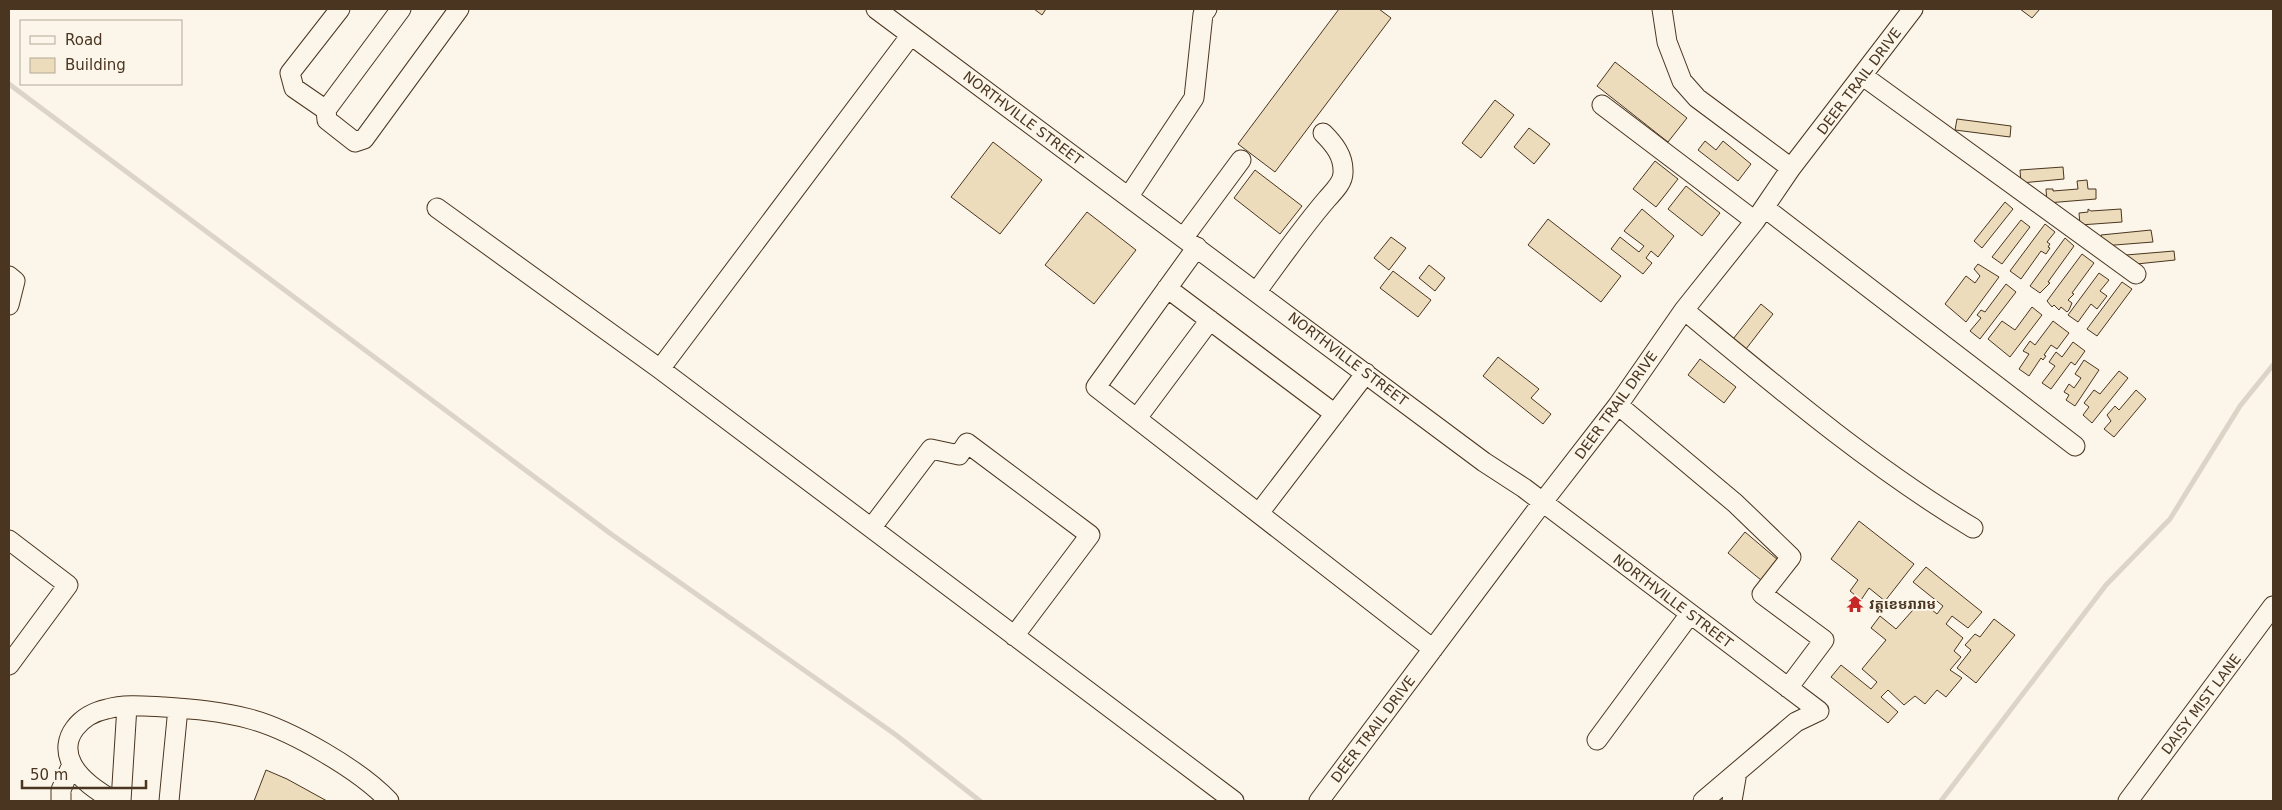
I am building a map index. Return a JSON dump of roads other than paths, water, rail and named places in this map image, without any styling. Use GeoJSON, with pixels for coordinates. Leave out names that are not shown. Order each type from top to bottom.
{"type":"FeatureCollection","features":[{"type":"Feature","properties":{"kind":"street"},"geometry":{"type":"LineString","coordinates":[[326,110],[294,88],[290,73],[340,9]]}},
{"type":"Feature","properties":{"kind":"street"},"geometry":{"type":"LineString","coordinates":[[401,9],[326,110],[327,120],[355,142],[364,139],[459,9]]}},
{"type":"Feature","properties":{"kind":"street","name":"NORTHVILLE STREET"},"geometry":{"type":"LineString","coordinates":[[876,9],[1819,711],[1796,722],[1737,772]]}},
{"type":"Feature","properties":{"kind":"street"},"geometry":{"type":"LineString","coordinates":[[1129,196],[1194,98],[1203,14],[1207,9]]}},
{"type":"Feature","properties":{"kind":"street"},"geometry":{"type":"LineString","coordinates":[[1662,9],[1667,42],[1682,81],[1697,98],[1791,168]]}},
{"type":"Feature","properties":{"kind":"street","name":"DEER TRAIL DRIVE"},"geometry":{"type":"LineString","coordinates":[[1319,801],[1542,503],[1618,405],[1684,310],[1760,215],[1791,168],[1914,9]]}},
{"type":"Feature","properties":{"kind":"street"},"geometry":{"type":"LineString","coordinates":[[660,369],[912,35]]}},
{"type":"Feature","properties":{"kind":"street"},"geometry":{"type":"LineString","coordinates":[[1863,76],[2136,274]]}},
{"type":"Feature","properties":{"kind":"street"},"geometry":{"type":"LineString","coordinates":[[1602,105],[1760,215],[2075,446]]}},
{"type":"Feature","properties":{"kind":"street"},"geometry":{"type":"LineString","coordinates":[[1257,291],[1304,226],[1338,186],[1344,174],[1341,157],[1333,143],[1323,133]]}},
{"type":"Feature","properties":{"kind":"street"},"geometry":{"type":"LineString","coordinates":[[1241,160],[1190,242],[1167,288],[1096,387],[1433,649]]}},
{"type":"Feature","properties":{"kind":"street"},"geometry":{"type":"LineString","coordinates":[[437,208],[660,369],[1234,801]]}},
{"type":"Feature","properties":{"kind":"street"},"geometry":{"type":"LineString","coordinates":[[9,276],[15,281],[9,305]]}},
{"type":"Feature","properties":{"kind":"street"},"geometry":{"type":"LineString","coordinates":[[1167,288],[1335,414]]}},
{"type":"Feature","properties":{"kind":"street"},"geometry":{"type":"LineString","coordinates":[[1684,310],[1810,415],[1942,510],[1973,528]]}},
{"type":"Feature","properties":{"kind":"street"},"geometry":{"type":"LineString","coordinates":[[1137,418],[1210,320]]}},
{"type":"Feature","properties":{"kind":"street"},"geometry":{"type":"LineString","coordinates":[[1259,513],[1366,373]]}},
{"type":"Feature","properties":{"kind":"street"},"geometry":{"type":"LineString","coordinates":[[1618,405],[1735,503],[1791,557],[1762,594],[1824,640],[1788,688]]}},
{"type":"Feature","properties":{"kind":"street"},"geometry":{"type":"LineString","coordinates":[[872,527],[931,449],[959,454],[967,443],[1090,535],[1014,636]]}},
{"type":"Feature","properties":{"kind":"street"},"geometry":{"type":"LineString","coordinates":[[9,540],[68,585],[9,665]]}},
{"type":"Feature","properties":{"kind":"street","name":"DAISY MIST LANE"},"geometry":{"type":"LineString","coordinates":[[2128,801],[2273,606]]}},
{"type":"Feature","properties":{"kind":"street"},"geometry":{"type":"LineString","coordinates":[[1597,740],[1690,614]]}},
{"type":"Feature","properties":{"kind":"street"},"geometry":{"type":"LineString","coordinates":[[121,801],[127,706]]}},
{"type":"Feature","properties":{"kind":"street"},"geometry":{"type":"LineString","coordinates":[[114,801],[92,787],[72,764],[69,751],[75,725],[87,716],[105,709],[127,706],[201,709],[251,719],[301,740],[353,770],[389,801]]}},
{"type":"Feature","properties":{"kind":"street"},"geometry":{"type":"LineString","coordinates":[[169,801],[178,708]]}},
{"type":"Feature","properties":{"kind":"street"},"geometry":{"type":"LineString","coordinates":[[61,801],[61,790],[72,764]]}},
{"type":"Feature","properties":{"kind":"street"},"geometry":{"type":"LineString","coordinates":[[1703,801],[1737,772]]}},
{"type":"Feature","properties":{"kind":"street"},"geometry":{"type":"LineString","coordinates":[[1732,801],[1737,772]]}},
{"type":"Feature","properties":{"kind":"waterway"},"geometry":{"type":"LineString","coordinates":[[9,84],[611,534],[896,735],[980,801]]}},
{"type":"Feature","properties":{"kind":"waterway"},"geometry":{"type":"LineString","coordinates":[[1941,801],[2106,585],[2170,519],[2240,406],[2273,365]]}},
{"type":"Feature","properties":{"kind":"place","name":"វត្តខេមរារាម"},"geometry":{"type":"Point","coordinates":[1855,604]}}]}
